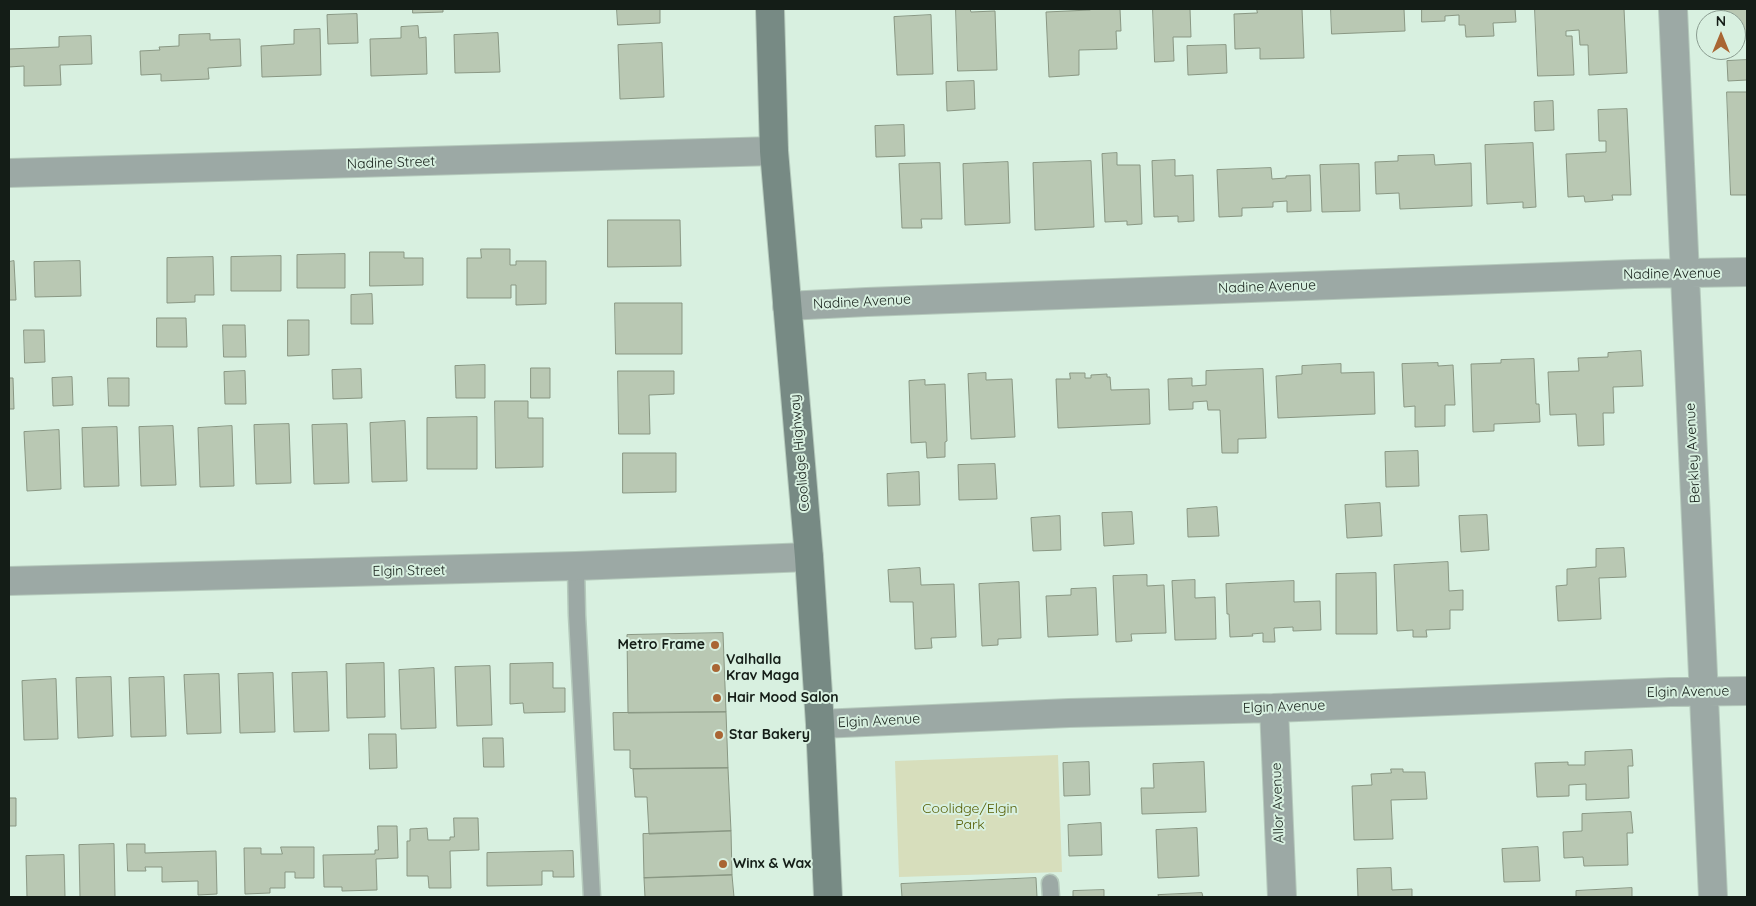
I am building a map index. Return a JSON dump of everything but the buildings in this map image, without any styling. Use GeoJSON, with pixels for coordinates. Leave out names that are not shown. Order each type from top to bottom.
{"type":"FeatureCollection","features":[{"type":"Feature","properties":{"kind":"main road","name":"Coolidge Highway"},"geometry":{"type":"LineString","coordinates":[[770,9],[774,151],[809,558],[820,724],[828,897]]}},
{"type":"Feature","properties":{"kind":"street","name":"Berkley Avenue"},"geometry":{"type":"LineString","coordinates":[[1673,9],[1703,692],[1714,897]]}},
{"type":"Feature","properties":{"kind":"street","name":"Nadine Street"},"geometry":{"type":"LineString","coordinates":[[9,173],[774,151]]}},
{"type":"Feature","properties":{"kind":"street","name":"Nadine Avenue"},"geometry":{"type":"LineString","coordinates":[[787,306],[1747,272]]}},
{"type":"Feature","properties":{"kind":"street","name":"Elgin Street"},"geometry":{"type":"LineString","coordinates":[[9,581],[809,558]]}},
{"type":"Feature","properties":{"kind":"street","name":"Elgin Avenue"},"geometry":{"type":"LineString","coordinates":[[820,724],[1069,713],[1274,708],[1747,691]]}},
{"type":"Feature","properties":{"kind":"street","name":"Allor Avenue"},"geometry":{"type":"LineString","coordinates":[[1274,708],[1282,897]]}},
{"type":"Feature","properties":{"kind":"lane"},"geometry":{"type":"LineString","coordinates":[[576,566],[592,897]]}},
{"type":"Feature","properties":{"kind":"green space","name":"Coolidge/Elgin Park"},"geometry":{"type":"Polygon","coordinates":[[[1058,755],[1062,872],[899,877],[895,761],[1058,755]]]}},
{"type":"Feature","properties":{"kind":"place","name":"Metro Frame"},"geometry":{"type":"Point","coordinates":[715,645]}},
{"type":"Feature","properties":{"kind":"place","name":"Valhalla Krav Maga"},"geometry":{"type":"Point","coordinates":[716,668]}},
{"type":"Feature","properties":{"kind":"place","name":"Hair Mood Salon"},"geometry":{"type":"Point","coordinates":[717,698]}},
{"type":"Feature","properties":{"kind":"place","name":"Star Bakery"},"geometry":{"type":"Point","coordinates":[719,735]}},
{"type":"Feature","properties":{"kind":"place","name":"Winx & Wax"},"geometry":{"type":"Point","coordinates":[723,864]}}]}
